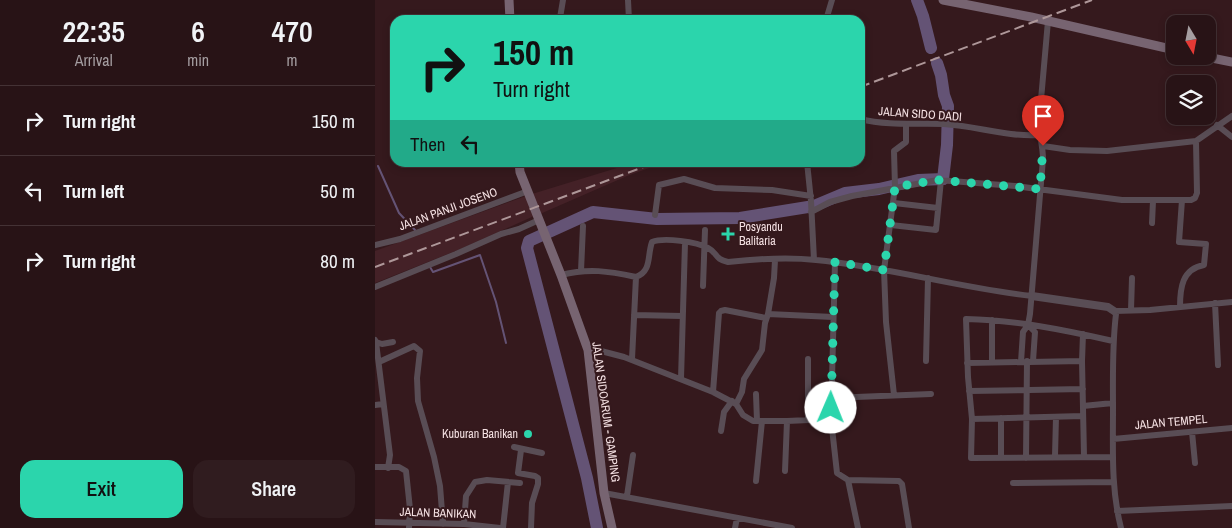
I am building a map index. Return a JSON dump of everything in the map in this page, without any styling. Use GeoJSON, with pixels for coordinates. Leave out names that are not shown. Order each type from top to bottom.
{"type":"FeatureCollection","features":[{"type":"Feature","properties":{"kind":"main road"},"geometry":{"type":"LineString","coordinates":[[509,0],[510,15]]}},
{"type":"Feature","properties":{"kind":"main road"},"geometry":{"type":"LineString","coordinates":[[944,0],[1166,48]]}},
{"type":"Feature","properties":{"kind":"main road"},"geometry":{"type":"LineString","coordinates":[[1216,59],[1232,62]]}},
{"type":"Feature","properties":{"kind":"main road"},"geometry":{"type":"LineString","coordinates":[[520,167],[540,223]]}},
{"type":"Feature","properties":{"kind":"main road","name":"JALAN SIDOARUM - GAMPING"},"geometry":{"type":"LineString","coordinates":[[540,223],[588,350],[604,493],[612,528]]}},
{"type":"Feature","properties":{"kind":"street"},"geometry":{"type":"LineString","coordinates":[[560,15],[563,0]]}},
{"type":"Feature","properties":{"kind":"street"},"geometry":{"type":"LineString","coordinates":[[628,0],[629,15]]}},
{"type":"Feature","properties":{"kind":"street"},"geometry":{"type":"LineString","coordinates":[[827,15],[831,0]]}},
{"type":"Feature","properties":{"kind":"street"},"geometry":{"type":"LineString","coordinates":[[1026,458],[1028,417],[1027,361],[1023,332],[1028,326],[1040,189],[1043,146],[1039,135],[1039,122],[1048,22]]}},
{"type":"Feature","properties":{"kind":"street"},"geometry":{"type":"LineString","coordinates":[[1043,146],[1071,150],[1107,151],[1196,141],[1232,116]]}},
{"type":"Feature","properties":{"kind":"street","name":"JALAN SIDO DADI"},"geometry":{"type":"LineString","coordinates":[[865,120],[906,124],[945,124],[1022,136],[1039,135]]}},
{"type":"Feature","properties":{"kind":"street"},"geometry":{"type":"LineString","coordinates":[[894,395],[886,322],[884,270],[894,203],[894,150],[906,142],[906,124]]}},
{"type":"Feature","properties":{"kind":"street"},"geometry":{"type":"LineString","coordinates":[[1217,126],[1232,137]]}},
{"type":"Feature","properties":{"kind":"street"},"geometry":{"type":"LineString","coordinates":[[811,212],[839,199],[895,185],[941,180],[1040,189],[1123,200],[1191,200],[1195,198],[1197,193],[1196,141]]}},
{"type":"Feature","properties":{"kind":"street"},"geometry":{"type":"LineString","coordinates":[[808,167],[814,260]]}},
{"type":"Feature","properties":{"kind":"street"},"geometry":{"type":"LineString","coordinates":[[655,215],[659,184],[681,179],[715,188],[772,190],[811,199]]}},
{"type":"Feature","properties":{"kind":"street"},"geometry":{"type":"LineString","coordinates":[[891,225],[936,230],[941,180]]}},
{"type":"Feature","properties":{"kind":"street","name":"JALAN PANJI JOSENO"},"geometry":{"type":"LineString","coordinates":[[375,245],[400,239],[528,191]]}},
{"type":"Feature","properties":{"kind":"street"},"geometry":{"type":"LineString","coordinates":[[1179,308],[1181,285],[1189,271],[1198,266],[1205,265],[1206,244],[1179,242],[1182,200]]}},
{"type":"Feature","properties":{"kind":"street"},"geometry":{"type":"LineString","coordinates":[[1152,223],[1153,201]]}},
{"type":"Feature","properties":{"kind":"street"},"geometry":{"type":"LineString","coordinates":[[894,203],[938,208]]}},
{"type":"Feature","properties":{"kind":"street"},"geometry":{"type":"LineString","coordinates":[[375,287],[501,234],[540,223]]}},
{"type":"Feature","properties":{"kind":"street"},"geometry":{"type":"LineString","coordinates":[[581,271],[583,226]]}},
{"type":"Feature","properties":{"kind":"street"},"geometry":{"type":"LineString","coordinates":[[703,286],[705,230]]}},
{"type":"Feature","properties":{"kind":"street"},"geometry":{"type":"LineString","coordinates":[[561,275],[581,271],[608,271],[636,277],[646,270],[652,242],[661,240],[705,246],[712,250],[720,260],[728,262],[775,260],[835,262],[964,286],[1108,307],[1114,311],[1179,308],[1232,302]]}},
{"type":"Feature","properties":{"kind":"street"},"geometry":{"type":"LineString","coordinates":[[681,379],[685,243]]}},
{"type":"Feature","properties":{"kind":"street"},"geometry":{"type":"LineString","coordinates":[[721,431],[724,412],[742,392],[744,378],[762,350],[774,278],[775,260]]}},
{"type":"Feature","properties":{"kind":"street"},"geometry":{"type":"LineString","coordinates":[[835,262],[831,419],[837,474],[849,480],[899,481],[902,484],[909,528]]}},
{"type":"Feature","properties":{"kind":"street"},"geometry":{"type":"LineString","coordinates":[[631,359],[636,277]]}},
{"type":"Feature","properties":{"kind":"street"},"geometry":{"type":"LineString","coordinates":[[926,360],[928,278]]}},
{"type":"Feature","properties":{"kind":"street"},"geometry":{"type":"LineString","coordinates":[[1131,310],[1132,278]]}},
{"type":"Feature","properties":{"kind":"street"},"geometry":{"type":"LineString","coordinates":[[1215,303],[1218,365]]}},
{"type":"Feature","properties":{"kind":"street"},"geometry":{"type":"LineString","coordinates":[[713,392],[719,313],[721,311],[767,316],[833,317]]}},
{"type":"Feature","properties":{"kind":"street"},"geometry":{"type":"LineString","coordinates":[[1114,311],[1116,314],[1113,341],[1113,482],[1121,528]]}},
{"type":"Feature","properties":{"kind":"street"},"geometry":{"type":"LineString","coordinates":[[634,315],[682,316]]}},
{"type":"Feature","properties":{"kind":"street"},"geometry":{"type":"LineString","coordinates":[[1113,341],[1083,334],[992,320],[966,319],[967,363],[972,419],[971,458],[1113,457]]}},
{"type":"Feature","properties":{"kind":"street"},"geometry":{"type":"LineString","coordinates":[[992,320],[992,362]]}},
{"type":"Feature","properties":{"kind":"street"},"geometry":{"type":"LineString","coordinates":[[1027,361],[1035,332],[1028,326]]}},
{"type":"Feature","properties":{"kind":"street"},"geometry":{"type":"LineString","coordinates":[[1083,334],[1085,456]]}},
{"type":"Feature","properties":{"kind":"street"},"geometry":{"type":"LineString","coordinates":[[376,340],[382,344],[393,342]]}},
{"type":"Feature","properties":{"kind":"street"},"geometry":{"type":"LineString","coordinates":[[376,340],[390,455],[388,468]]}},
{"type":"Feature","properties":{"kind":"street"},"geometry":{"type":"LineString","coordinates":[[379,362],[414,346],[419,351],[418,401],[434,457],[443,524]]}},
{"type":"Feature","properties":{"kind":"street"},"geometry":{"type":"LineString","coordinates":[[588,350],[613,353],[631,359],[713,392],[734,403],[746,418],[760,421],[831,419]]}},
{"type":"Feature","properties":{"kind":"street"},"geometry":{"type":"LineString","coordinates":[[808,359],[808,420]]}},
{"type":"Feature","properties":{"kind":"street"},"geometry":{"type":"LineString","coordinates":[[967,363],[1082,361]]}},
{"type":"Feature","properties":{"kind":"street"},"geometry":{"type":"LineString","coordinates":[[969,391],[1083,389]]}},
{"type":"Feature","properties":{"kind":"street"},"geometry":{"type":"LineString","coordinates":[[756,394],[760,421],[756,481]]}},
{"type":"Feature","properties":{"kind":"street"},"geometry":{"type":"LineString","coordinates":[[831,398],[931,394]]}},
{"type":"Feature","properties":{"kind":"street"},"geometry":{"type":"LineString","coordinates":[[1083,406],[1113,403]]}},
{"type":"Feature","properties":{"kind":"street"},"geometry":{"type":"LineString","coordinates":[[375,405],[383,404]]}},
{"type":"Feature","properties":{"kind":"street"},"geometry":{"type":"LineString","coordinates":[[972,419],[1083,416]]}},
{"type":"Feature","properties":{"kind":"street"},"geometry":{"type":"LineString","coordinates":[[1055,456],[1056,417]]}},
{"type":"Feature","properties":{"kind":"street"},"geometry":{"type":"LineString","coordinates":[[1001,418],[1001,458]]}},
{"type":"Feature","properties":{"kind":"street"},"geometry":{"type":"LineString","coordinates":[[785,471],[787,421]]}},
{"type":"Feature","properties":{"kind":"street","name":"JALAN TEMPEL"},"geometry":{"type":"LineString","coordinates":[[1113,439],[1232,428]]}},
{"type":"Feature","properties":{"kind":"street"},"geometry":{"type":"LineString","coordinates":[[1192,432],[1195,463]]}},
{"type":"Feature","properties":{"kind":"street"},"geometry":{"type":"LineString","coordinates":[[514,447],[542,453]]}},
{"type":"Feature","properties":{"kind":"street"},"geometry":{"type":"LineString","coordinates":[[521,450],[518,473],[538,478],[532,503],[531,528]]}},
{"type":"Feature","properties":{"kind":"street"},"geometry":{"type":"LineString","coordinates":[[627,496],[633,455]]}},
{"type":"Feature","properties":{"kind":"street"},"geometry":{"type":"LineString","coordinates":[[375,467],[399,468],[406,471],[409,525]]}},
{"type":"Feature","properties":{"kind":"street"},"geometry":{"type":"LineString","coordinates":[[464,524],[466,496],[475,482],[487,480],[520,483]]}},
{"type":"Feature","properties":{"kind":"street"},"geometry":{"type":"LineString","coordinates":[[849,480],[858,528]]}},
{"type":"Feature","properties":{"kind":"street"},"geometry":{"type":"LineString","coordinates":[[501,528],[508,482]]}},
{"type":"Feature","properties":{"kind":"street"},"geometry":{"type":"LineString","coordinates":[[1013,483],[1113,482]]}},
{"type":"Feature","properties":{"kind":"street"},"geometry":{"type":"LineString","coordinates":[[604,493],[737,518],[763,525],[789,528]]}},
{"type":"Feature","properties":{"kind":"street"},"geometry":{"type":"LineString","coordinates":[[1117,511],[1232,506]]}},
{"type":"Feature","properties":{"kind":"street"},"geometry":{"type":"LineString","coordinates":[[735,528],[737,518]]}},
{"type":"Feature","properties":{"kind":"street","name":"JALAN BANIKAN"},"geometry":{"type":"LineString","coordinates":[[375,522],[409,525],[464,524],[501,528]]}},
{"type":"Feature","properties":{"kind":"shaded area"},"geometry":{"type":"Polygon","coordinates":[[[620,167],[652,167],[540,214],[532,194],[620,167]]]}},
{"type":"Feature","properties":{"kind":"shaded area"},"geometry":{"type":"Polygon","coordinates":[[[526,196],[534,216],[458,250],[375,283],[375,251],[526,196]]]}},
{"type":"Feature","properties":{"kind":"waterway"},"geometry":{"type":"LineString","coordinates":[[917,0],[931,48]]}},
{"type":"Feature","properties":{"kind":"waterway"},"geometry":{"type":"LineString","coordinates":[[597,528],[587,478],[527,248],[529,241],[593,212],[657,219],[740,218],[814,206],[845,193],[879,189],[918,180],[943,179],[947,145],[948,106],[937,63]]}},
{"type":"Feature","properties":{"kind":"waterway"},"geometry":{"type":"LineString","coordinates":[[378,166],[399,213],[415,230]]}},
{"type":"Feature","properties":{"kind":"waterway"},"geometry":{"type":"LineString","coordinates":[[430,267],[433,272],[480,255],[496,302],[506,343]]}},
{"type":"Feature","properties":{"kind":"railway"},"geometry":{"type":"LineString","coordinates":[[865,85],[1092,0]]}},
{"type":"Feature","properties":{"kind":"railway"},"geometry":{"type":"LineString","coordinates":[[375,267],[644,167]]}},
{"type":"Feature","properties":{"kind":"place","name":"Posyandu Balitaria"},"geometry":{"type":"Point","coordinates":[728,234]}},
{"type":"Feature","properties":{"kind":"place","name":"Kuburan Banikan"},"geometry":{"type":"Point","coordinates":[528,434]}},
{"type":"Feature","properties":{"kind":"route"},"geometry":{"type":"LineString","coordinates":[[831,408],[835,262],[884,270],[895,187],[938,180],[1040,189],[1043,146]]}}]}
